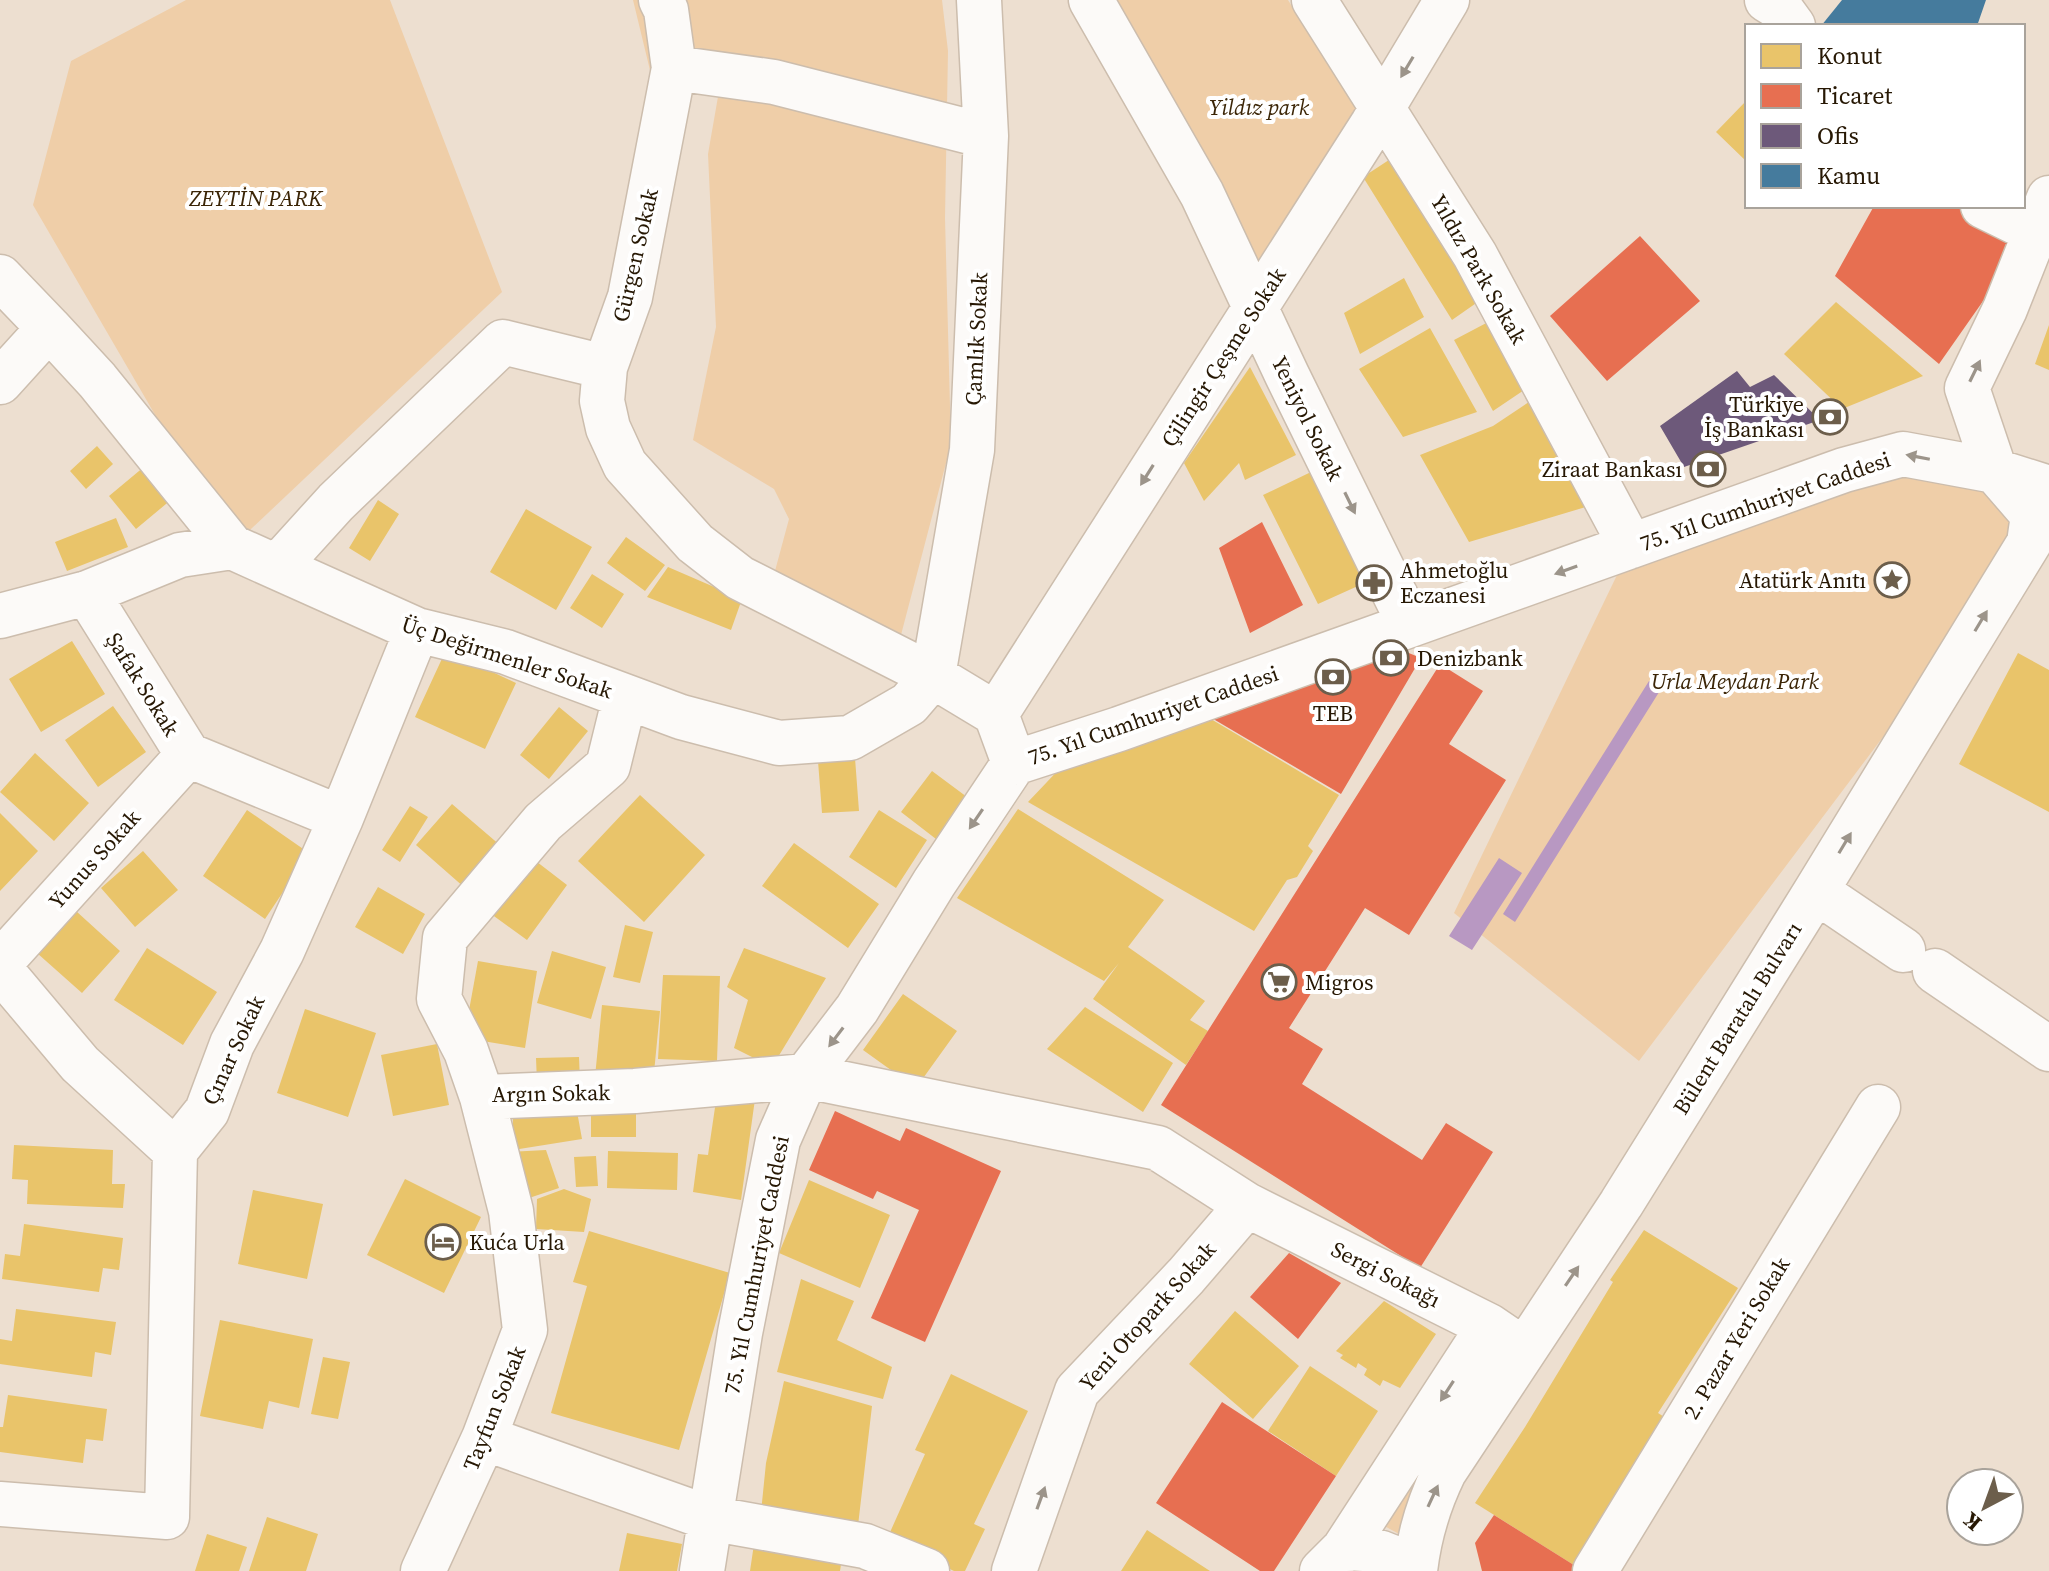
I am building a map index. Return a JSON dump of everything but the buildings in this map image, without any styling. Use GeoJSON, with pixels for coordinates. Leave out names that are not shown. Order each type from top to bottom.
{"type":"FeatureCollection","features":[{"type":"Feature","properties":{"kind":"street","name":"Gürgen Sokak"},"geometry":{"type":"LineString","coordinates":[[661,0],[666,10],[674,68],[630,297],[605,367],[602,401],[608,428],[625,465],[695,543],[740,578],[933,676]]}},
{"type":"Feature","properties":{"kind":"street","name":"Çamlık Sokak"},"geometry":{"type":"LineString","coordinates":[[933,676],[972,450],[986,136],[979,0]]}},
{"type":"Feature","properties":{"kind":"street","name":"Yeniyol Sokak"},"geometry":{"type":"LineString","coordinates":[[1091,0],[1202,194],[1410,625]]}},
{"type":"Feature","properties":{"kind":"street","name":"Yıldız Park Sokak"},"geometry":{"type":"LineString","coordinates":[[1314,0],[1475,255],[1631,546]]}},
{"type":"Feature","properties":{"kind":"street","name":"Çilingir Çeşme Sokak"},"geometry":{"type":"LineString","coordinates":[[996,714],[1382,109],[1447,0]]}},
{"type":"Feature","properties":{"kind":"street"},"geometry":{"type":"LineString","coordinates":[[1767,0],[1780,8],[1792,24]]}},
{"type":"Feature","properties":{"kind":"street"},"geometry":{"type":"LineString","coordinates":[[674,68],[774,82],[986,136]]}},
{"type":"Feature","properties":{"kind":"street"},"geometry":{"type":"LineString","coordinates":[[1995,471],[1967,388],[2005,309],[2042,215],[1996,208]]}},
{"type":"Feature","properties":{"kind":"street"},"geometry":{"type":"LineString","coordinates":[[0,277],[97,380],[232,547]]}},
{"type":"Feature","properties":{"kind":"street"},"geometry":{"type":"LineString","coordinates":[[0,382],[49,328]]}},
{"type":"Feature","properties":{"kind":"street"},"geometry":{"type":"LineString","coordinates":[[277,567],[336,502],[503,342],[605,367]]}},
{"type":"Feature","properties":{"kind":"street","name":"75. Yıl Cumhuriyet Caddesi"},"geometry":{"type":"LineString","coordinates":[[702,1571],[740,1333],[778,1140],[806,1076],[857,1009],[934,883],[1014,763],[1119,729],[1844,470],[1903,454],[1995,471],[2049,488]]}},
{"type":"Feature","properties":{"kind":"street","name":"Bülent Baratalı Bulvarı"},"geometry":{"type":"LineString","coordinates":[[1333,1560],[1506,1337],[1621,1204],[2029,543],[2033,515],[1995,471]]}},
{"type":"Feature","properties":{"kind":"street"},"geometry":{"type":"LineString","coordinates":[[0,616],[87,593],[180,555],[232,547]]}},
{"type":"Feature","properties":{"kind":"street","name":"Üç Değirmenler Sokak"},"geometry":{"type":"LineString","coordinates":[[232,547],[417,630],[506,652],[681,717],[779,743],[850,738],[909,704],[933,676]]}},
{"type":"Feature","properties":{"kind":"street","name":"Şafak Sokak"},"geometry":{"type":"LineString","coordinates":[[87,593],[188,755],[341,818]]}},
{"type":"Feature","properties":{"kind":"street","name":"Çınar Sokak"},"geometry":{"type":"LineString","coordinates":[[175,1151],[207,1111],[232,1044],[282,951],[341,818],[417,630]]}},
{"type":"Feature","properties":{"kind":"street"},"geometry":{"type":"LineString","coordinates":[[933,676],[996,714],[1014,763]]}},
{"type":"Feature","properties":{"kind":"street","name":"Argın Sokak"},"geometry":{"type":"LineString","coordinates":[[625,697],[608,766],[543,822],[445,938],[439,999],[466,1051],[482,1097],[635,1091],[806,1076],[1158,1148],[1247,1205]]}},
{"type":"Feature","properties":{"kind":"street","name":"Yunus Sokak"},"geometry":{"type":"LineString","coordinates":[[0,966],[188,755]]}},
{"type":"Feature","properties":{"kind":"street"},"geometry":{"type":"LineString","coordinates":[[1816,891],[2049,1049]]}},
{"type":"Feature","properties":{"kind":"street"},"geometry":{"type":"LineString","coordinates":[[0,966],[80,1064],[175,1151],[167,1517],[0,1504]]}},
{"type":"Feature","properties":{"kind":"street","name":"Tayfun Sokak"},"geometry":{"type":"LineString","coordinates":[[423,1571],[484,1438],[525,1330],[511,1211],[482,1097]]}},
{"type":"Feature","properties":{"kind":"street","name":"2. Pazar Yeri Sokak"},"geometry":{"type":"LineString","coordinates":[[1595,1571],[1878,1107]]}},
{"type":"Feature","properties":{"kind":"street","name":"Sergi Sokağı"},"geometry":{"type":"LineString","coordinates":[[1247,1205],[1506,1337]]}},
{"type":"Feature","properties":{"kind":"street","name":"Yeni Otopark Sokak"},"geometry":{"type":"LineString","coordinates":[[1014,1571],[1077,1391],[1186,1276],[1247,1205]]}},
{"type":"Feature","properties":{"kind":"street","name":"Bülent Baratalı Bulvarı"},"geometry":{"type":"LineString","coordinates":[[1333,1560],[1360,1547],[1383,1552],[1415,1571],[1428,1504],[1506,1337]]}},
{"type":"Feature","properties":{"kind":"street"},"geometry":{"type":"LineString","coordinates":[[484,1438],[709,1518],[865,1546],[927,1571]]}},
{"type":"Feature","properties":{"kind":"green space","name":"ZEYTİN PARK"},"geometry":{"type":"Polygon","coordinates":[[[186,0],[390,0],[502,292],[232,547],[33,205],[71,61],[186,0]]]}},
{"type":"Feature","properties":{"kind":"green space"},"geometry":{"type":"Polygon","coordinates":[[[633,0],[942,0],[948,51],[945,218],[951,444],[896,654],[765,608],[789,519],[774,489],[693,440],[716,327],[708,154],[719,91],[656,95],[633,0]]]}},
{"type":"Feature","properties":{"kind":"green space","name":"Yildız park"},"geometry":{"type":"Polygon","coordinates":[[[1112,0],[1288,0],[1359,114],[1260,278],[1112,0]]]}},
{"type":"Feature","properties":{"kind":"green space","name":"Urla Meydan Park"},"geometry":{"type":"Polygon","coordinates":[[[1844,470],[1995,471],[2029,543],[1639,1061],[1454,913],[1631,546],[1844,470]]]}},
{"type":"Feature","properties":{"kind":"green space"},"geometry":{"type":"Polygon","coordinates":[[[1421,1461],[1401,1535],[1377,1522],[1421,1461]]]}},
{"type":"Feature","properties":{"kind":"shaded area"},"geometry":{"type":"Polygon","coordinates":[[[1649,681],[1661,689],[1515,922],[1503,914],[1649,681]]]}},
{"type":"Feature","properties":{"kind":"shaded area"},"geometry":{"type":"Polygon","coordinates":[[[1499,858],[1522,873],[1472,950],[1449,936],[1499,858]]]}},
{"type":"Feature","properties":{"kind":"place","name":"Türkiye İş Bankası"},"geometry":{"type":"Point","coordinates":[1830,417]}},
{"type":"Feature","properties":{"kind":"place","name":"Ziraat Bankası"},"geometry":{"type":"Point","coordinates":[1708,469]}},
{"type":"Feature","properties":{"kind":"place","name":"Atatürk Anıtı"},"geometry":{"type":"Point","coordinates":[1892,580]}},
{"type":"Feature","properties":{"kind":"place","name":"Ahmetoğlu Eczanesi"},"geometry":{"type":"Point","coordinates":[1374,583]}},
{"type":"Feature","properties":{"kind":"place","name":"Denizbank"},"geometry":{"type":"Point","coordinates":[1391,658]}},
{"type":"Feature","properties":{"kind":"place","name":"TEB"},"geometry":{"type":"Point","coordinates":[1333,677]}},
{"type":"Feature","properties":{"kind":"place","name":"Migros"},"geometry":{"type":"Point","coordinates":[1279,982]}},
{"type":"Feature","properties":{"kind":"place","name":"Kuća Urla"},"geometry":{"type":"Point","coordinates":[443,1242]}}]}
